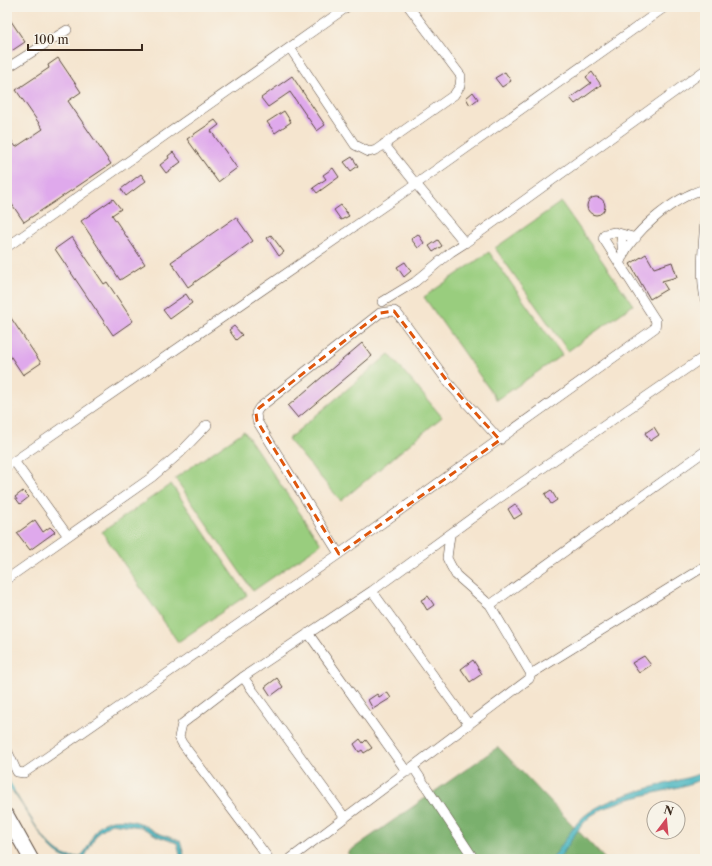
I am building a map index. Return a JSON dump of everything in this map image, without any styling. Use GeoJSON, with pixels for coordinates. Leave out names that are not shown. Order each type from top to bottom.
{"type":"FeatureCollection","features":[{"type":"Feature","properties":{"kind":"highway"},"geometry":{"type":"LineString","coordinates":[[7,816],[31,859]]}},
{"type":"Feature","properties":{"kind":"street"},"geometry":{"type":"LineString","coordinates":[[7,247],[347,7]]}},
{"type":"Feature","properties":{"kind":"street"},"geometry":{"type":"LineString","coordinates":[[290,48],[355,145],[370,152],[384,144],[454,95],[460,86],[461,76],[409,7]]}},
{"type":"Feature","properties":{"kind":"street"},"geometry":{"type":"LineString","coordinates":[[68,536],[11,463],[416,184],[665,7]]}},
{"type":"Feature","properties":{"kind":"street"},"geometry":{"type":"LineString","coordinates":[[7,68],[67,30]]}},
{"type":"Feature","properties":{"kind":"street"},"geometry":{"type":"LineString","coordinates":[[382,302],[415,282],[451,252],[705,70]]}},
{"type":"Feature","properties":{"kind":"street"},"geometry":{"type":"LineString","coordinates":[[384,144],[465,243]]}},
{"type":"Feature","properties":{"kind":"street"},"geometry":{"type":"LineString","coordinates":[[621,260],[651,219],[669,206],[705,189]]}},
{"type":"Feature","properties":{"kind":"street"},"geometry":{"type":"LineString","coordinates":[[705,221],[702,263],[702,285],[705,299]]}},
{"type":"Feature","properties":{"kind":"street"},"geometry":{"type":"LineString","coordinates":[[7,750],[17,772],[24,773],[339,554],[655,328],[656,321],[621,260],[602,238],[605,234],[611,232],[636,238]]}},
{"type":"Feature","properties":{"kind":"street"},"geometry":{"type":"LineString","coordinates":[[620,234],[621,260]]}},
{"type":"Feature","properties":{"kind":"street"},"geometry":{"type":"LineString","coordinates":[[339,554],[257,421],[256,414],[259,408],[380,313],[394,311],[397,313],[451,386],[500,440]]}},
{"type":"Feature","properties":{"kind":"street"},"geometry":{"type":"LineString","coordinates":[[269,859],[182,743],[180,737],[182,724],[243,677],[372,591],[498,499],[705,356]]}},
{"type":"Feature","properties":{"kind":"street"},"geometry":{"type":"LineString","coordinates":[[7,579],[152,477],[179,454],[207,425]]}},
{"type":"Feature","properties":{"kind":"street"},"geometry":{"type":"LineString","coordinates":[[490,605],[705,451]]}},
{"type":"Feature","properties":{"kind":"street"},"geometry":{"type":"LineString","coordinates":[[450,535],[447,558],[450,566],[456,574],[490,605],[531,674]]}},
{"type":"Feature","properties":{"kind":"street"},"geometry":{"type":"LineString","coordinates":[[290,859],[529,679],[531,674],[705,566]]}},
{"type":"Feature","properties":{"kind":"street"},"geometry":{"type":"LineString","coordinates":[[372,591],[469,725]]}},
{"type":"Feature","properties":{"kind":"street"},"geometry":{"type":"LineString","coordinates":[[308,633],[410,769],[474,859]]}},
{"type":"Feature","properties":{"kind":"street"},"geometry":{"type":"LineString","coordinates":[[243,677],[345,818]]}},
{"type":"Feature","properties":{"kind":"highlighted area"},"geometry":{"type":"Polygon","coordinates":[[[394,311],[451,386],[500,440],[339,554],[257,421],[256,413],[259,408],[380,313],[394,311]]]}},
{"type":"Feature","properties":{"kind":"green space"},"geometry":{"type":"Polygon","coordinates":[[[561,202],[633,305],[568,351],[495,248],[561,202]]]}},
{"type":"Feature","properties":{"kind":"green space"},"geometry":{"type":"Polygon","coordinates":[[[489,252],[562,355],[497,400],[424,297],[489,252]]]}},
{"type":"Feature","properties":{"kind":"green space"},"geometry":{"type":"Polygon","coordinates":[[[389,354],[442,417],[341,501],[288,439],[389,354]]]}},
{"type":"Feature","properties":{"kind":"green space"},"geometry":{"type":"Polygon","coordinates":[[[244,431],[321,544],[253,591],[175,478],[244,431]]]}},
{"type":"Feature","properties":{"kind":"green space"},"geometry":{"type":"Polygon","coordinates":[[[171,484],[247,595],[178,642],[102,532],[171,484]]]}},
{"type":"Feature","properties":{"kind":"green space"},"geometry":{"type":"Polygon","coordinates":[[[498,747],[605,859],[355,859],[347,853],[498,747]]]}},
{"type":"Feature","properties":{"kind":"water"},"geometry":{"type":"Polygon","coordinates":[[[705,772],[705,778],[689,784],[623,801],[602,809],[592,815],[582,825],[558,859],[552,859],[579,821],[595,808],[625,795],[705,772]]]}},
{"type":"Feature","properties":{"kind":"water"},"geometry":{"type":"Polygon","coordinates":[[[12,788],[17,796],[23,807],[11,789],[12,788]]]}},
{"type":"Feature","properties":{"kind":"water"},"geometry":{"type":"Polygon","coordinates":[[[117,820],[131,821],[140,823],[155,832],[180,841],[185,859],[181,859],[177,843],[157,836],[141,827],[111,823],[98,832],[84,858],[75,859],[66,858],[59,855],[52,849],[39,831],[54,849],[63,855],[77,857],[83,854],[96,831],[103,823],[117,820]]]}},
{"type":"Feature","properties":{"kind":"building"},"geometry":{"type":"Polygon","coordinates":[[[7,15],[25,42],[7,54],[7,15]]]}},
{"type":"Feature","properties":{"kind":"building"},"geometry":{"type":"Polygon","coordinates":[[[58,58],[81,92],[68,101],[111,164],[24,222],[7,197],[7,134],[16,147],[43,129],[16,90],[49,68],[48,65],[58,58]]]}},
{"type":"Feature","properties":{"kind":"building"},"geometry":{"type":"Polygon","coordinates":[[[505,72],[511,81],[502,87],[495,78],[505,72]]]}},
{"type":"Feature","properties":{"kind":"building"},"geometry":{"type":"Polygon","coordinates":[[[592,72],[601,85],[575,104],[570,98],[591,83],[586,77],[592,72]]]}},
{"type":"Feature","properties":{"kind":"building"},"geometry":{"type":"Polygon","coordinates":[[[292,76],[325,125],[317,131],[290,92],[268,107],[261,98],[292,76]]]}},
{"type":"Feature","properties":{"kind":"building"},"geometry":{"type":"Polygon","coordinates":[[[473,92],[478,99],[470,105],[466,98],[473,92]]]}},
{"type":"Feature","properties":{"kind":"building"},"geometry":{"type":"Polygon","coordinates":[[[284,111],[291,122],[275,133],[267,122],[284,111]]]}},
{"type":"Feature","properties":{"kind":"building"},"geometry":{"type":"Polygon","coordinates":[[[215,120],[219,125],[211,131],[237,168],[218,182],[187,139],[215,120]]]}},
{"type":"Feature","properties":{"kind":"building"},"geometry":{"type":"Polygon","coordinates":[[[173,152],[181,162],[166,173],[160,165],[169,158],[168,156],[173,152]]]}},
{"type":"Feature","properties":{"kind":"building"},"geometry":{"type":"Polygon","coordinates":[[[352,157],[358,166],[351,171],[344,162],[352,157]]]}},
{"type":"Feature","properties":{"kind":"building"},"geometry":{"type":"Polygon","coordinates":[[[333,168],[339,177],[317,193],[313,188],[326,179],[323,175],[333,168]]]}},
{"type":"Feature","properties":{"kind":"building"},"geometry":{"type":"Polygon","coordinates":[[[141,174],[146,181],[126,196],[121,189],[141,174]]]}},
{"type":"Feature","properties":{"kind":"building"},"geometry":{"type":"Polygon","coordinates":[[[596,197],[602,200],[605,206],[602,212],[596,215],[590,212],[587,206],[590,200],[596,197]]]}},
{"type":"Feature","properties":{"kind":"building"},"geometry":{"type":"Polygon","coordinates":[[[113,199],[121,209],[112,215],[145,264],[120,280],[81,221],[113,199]]]}},
{"type":"Feature","properties":{"kind":"building"},"geometry":{"type":"Polygon","coordinates":[[[341,205],[349,216],[341,220],[334,210],[341,205]]]}},
{"type":"Feature","properties":{"kind":"building"},"geometry":{"type":"Polygon","coordinates":[[[236,217],[253,241],[188,287],[171,262],[236,217]]]}},
{"type":"Feature","properties":{"kind":"building"},"geometry":{"type":"Polygon","coordinates":[[[418,234],[424,243],[418,248],[411,239],[418,234]]]}},
{"type":"Feature","properties":{"kind":"building"},"geometry":{"type":"Polygon","coordinates":[[[271,235],[284,252],[279,256],[267,238],[271,235]]]}},
{"type":"Feature","properties":{"kind":"building"},"geometry":{"type":"Polygon","coordinates":[[[72,237],[104,284],[107,282],[133,321],[113,335],[55,249],[72,237]]]}},
{"type":"Feature","properties":{"kind":"building"},"geometry":{"type":"Polygon","coordinates":[[[438,240],[442,246],[433,252],[429,246],[438,240]]]}},
{"type":"Feature","properties":{"kind":"building"},"geometry":{"type":"Polygon","coordinates":[[[646,254],[654,268],[672,262],[677,277],[662,281],[667,289],[650,299],[630,264],[646,254]]]}},
{"type":"Feature","properties":{"kind":"building"},"geometry":{"type":"Polygon","coordinates":[[[405,262],[411,271],[404,277],[397,267],[405,262]]]}},
{"type":"Feature","properties":{"kind":"building"},"geometry":{"type":"Polygon","coordinates":[[[186,294],[192,303],[170,319],[163,310],[186,294]]]}},
{"type":"Feature","properties":{"kind":"building"},"geometry":{"type":"Polygon","coordinates":[[[7,312],[41,363],[23,375],[7,351],[7,312]]]}},
{"type":"Feature","properties":{"kind":"building"},"geometry":{"type":"Polygon","coordinates":[[[234,326],[242,335],[236,340],[229,330],[234,326]]]}},
{"type":"Feature","properties":{"kind":"building"},"geometry":{"type":"Polygon","coordinates":[[[362,343],[372,356],[298,418],[288,406],[362,343]]]}},
{"type":"Feature","properties":{"kind":"building"},"geometry":{"type":"Polygon","coordinates":[[[654,427],[659,435],[650,441],[645,433],[654,427]]]}},
{"type":"Feature","properties":{"kind":"building"},"geometry":{"type":"Polygon","coordinates":[[[551,490],[557,500],[551,504],[545,494],[551,490]]]}},
{"type":"Feature","properties":{"kind":"building"},"geometry":{"type":"Polygon","coordinates":[[[23,491],[29,497],[20,504],[15,497],[23,491]]]}},
{"type":"Feature","properties":{"kind":"building"},"geometry":{"type":"Polygon","coordinates":[[[515,504],[522,514],[514,519],[508,509],[515,504]]]}},
{"type":"Feature","properties":{"kind":"building"},"geometry":{"type":"Polygon","coordinates":[[[35,520],[43,532],[50,527],[55,532],[30,550],[17,533],[35,520]]]}},
{"type":"Feature","properties":{"kind":"building"},"geometry":{"type":"Polygon","coordinates":[[[428,596],[434,605],[427,610],[421,600],[428,596]]]}},
{"type":"Feature","properties":{"kind":"building"},"geometry":{"type":"Polygon","coordinates":[[[644,656],[651,665],[639,673],[632,663],[644,656]]]}},
{"type":"Feature","properties":{"kind":"building"},"geometry":{"type":"Polygon","coordinates":[[[473,660],[482,674],[470,682],[461,669],[473,660]]]}},
{"type":"Feature","properties":{"kind":"building"},"geometry":{"type":"Polygon","coordinates":[[[277,678],[283,687],[271,696],[265,687],[277,678]]]}},
{"type":"Feature","properties":{"kind":"building"},"geometry":{"type":"Polygon","coordinates":[[[387,692],[391,698],[373,709],[368,700],[377,694],[379,697],[387,692]]]}},
{"type":"Feature","properties":{"kind":"building"},"geometry":{"type":"Polygon","coordinates":[[[360,739],[363,743],[366,740],[372,748],[364,753],[362,750],[359,752],[354,744],[360,739]]]}},
{"type":"Feature","properties":{"kind":"waterway"},"geometry":{"type":"LineString","coordinates":[[7,780],[13,790]]}}]}
